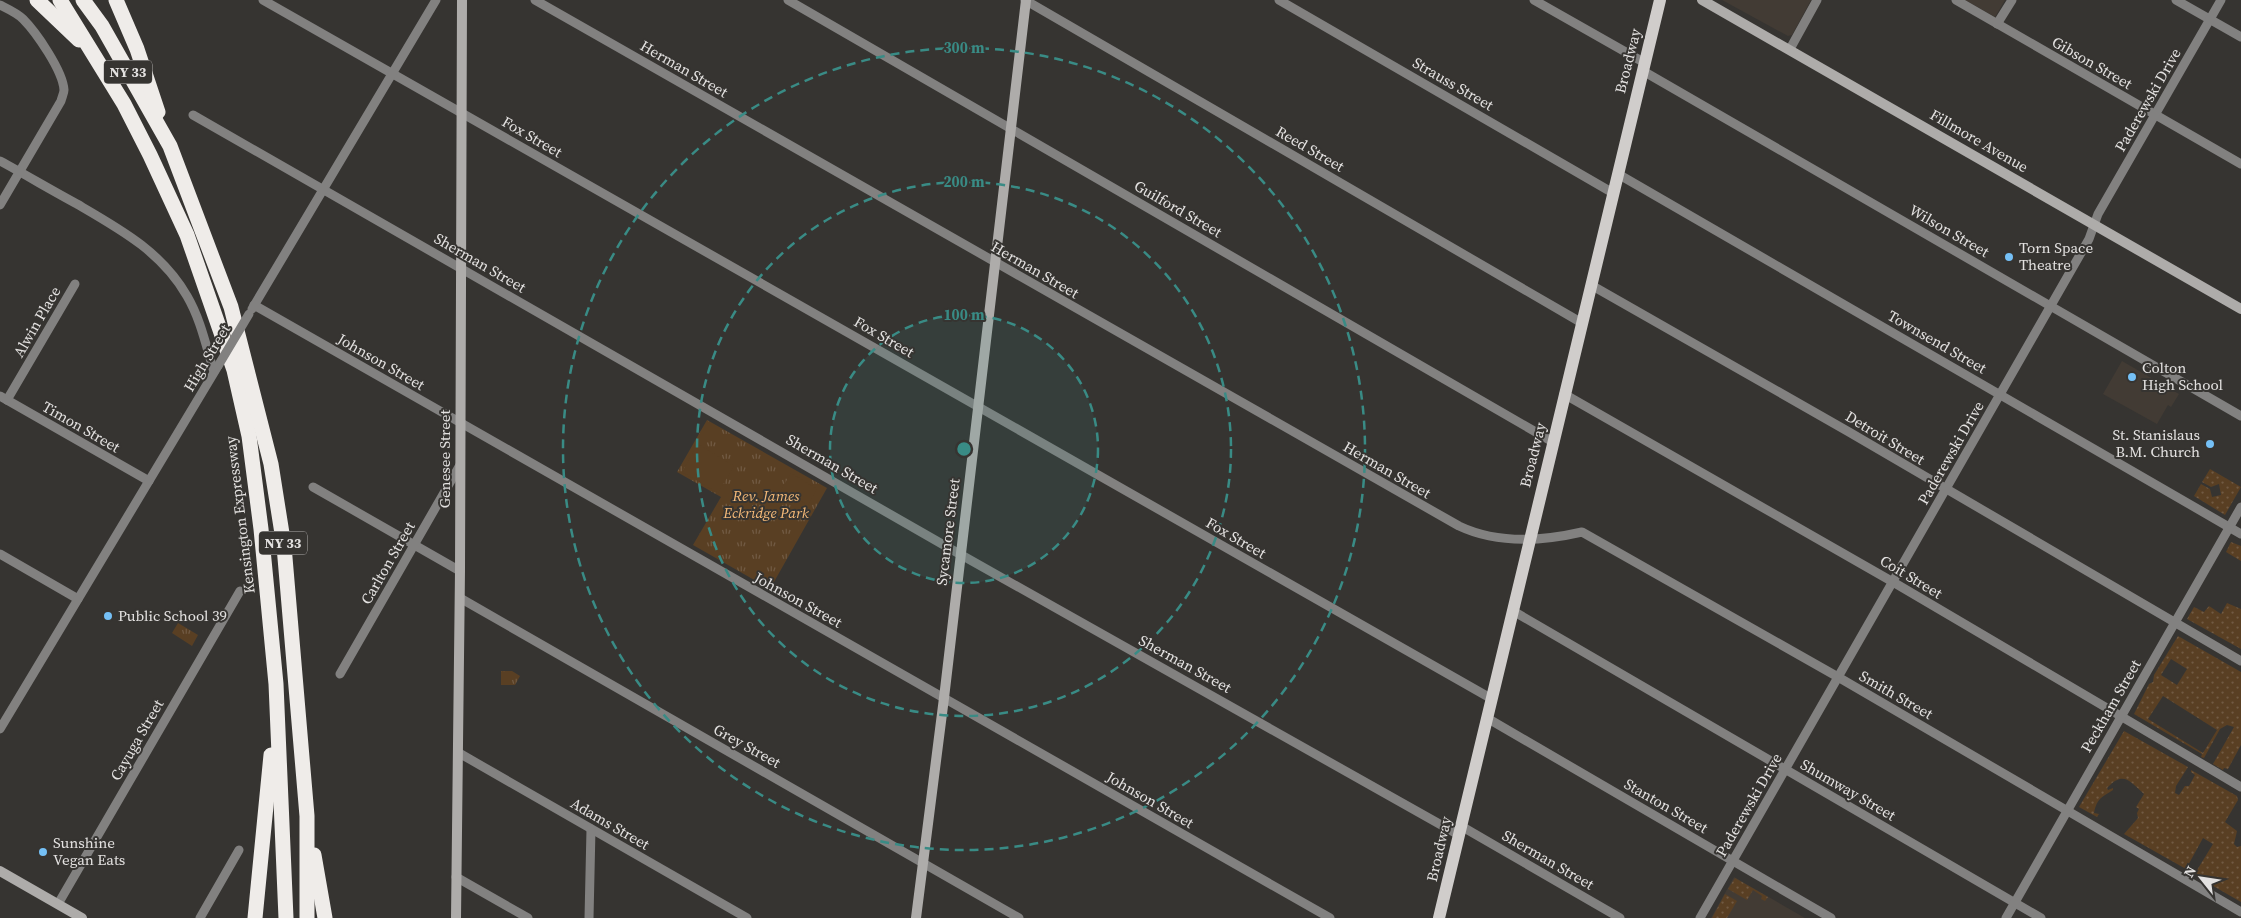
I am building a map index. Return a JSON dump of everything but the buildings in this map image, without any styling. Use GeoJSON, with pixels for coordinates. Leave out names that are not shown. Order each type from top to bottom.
{"type":"FeatureCollection","features":[{"type":"Feature","properties":{"kind":"highway"},"geometry":{"type":"LineString","coordinates":[[37,0],[95,56]]}},
{"type":"Feature","properties":{"kind":"highway","name":"Kensington Expressway"},"geometry":{"type":"LineString","coordinates":[[60,0],[124,104],[187,235],[234,370],[249,436],[261,529],[276,684],[286,918]]}},
{"type":"Feature","properties":{"kind":"highway","name":"NY 33"},"geometry":{"type":"LineString","coordinates":[[84,0],[102,26],[170,146],[231,307],[271,464],[284,556],[307,816],[307,918]]}},
{"type":"Feature","properties":{"kind":"highway"},"geometry":{"type":"LineString","coordinates":[[116,0],[137,49],[170,146]]}},
{"type":"Feature","properties":{"kind":"highway"},"geometry":{"type":"LineString","coordinates":[[255,918],[272,749],[276,684]]}},
{"type":"Feature","properties":{"kind":"highway"},"geometry":{"type":"LineString","coordinates":[[307,816],[325,918]]}},
{"type":"Feature","properties":{"kind":"main road","name":"Broadway"},"geometry":{"type":"LineString","coordinates":[[1439,918],[1660,0]]}},
{"type":"Feature","properties":{"kind":"street","name":"Fox Street"},"geometry":{"type":"LineString","coordinates":[[263,0],[1492,699]]}},
{"type":"Feature","properties":{"kind":"street","name":"High Street"},"geometry":{"type":"LineString","coordinates":[[0,729],[4,715],[78,599],[436,0]]}},
{"type":"Feature","properties":{"kind":"street","name":"Genesee Street"},"geometry":{"type":"LineString","coordinates":[[456,918],[459,753],[462,0]]}},
{"type":"Feature","properties":{"kind":"street","name":"Herman Street"},"geometry":{"type":"LineString","coordinates":[[535,0],[1459,526],[1484,534],[1510,539],[1530,539]]}},
{"type":"Feature","properties":{"kind":"street","name":"Guilford Street"},"geometry":{"type":"LineString","coordinates":[[788,0],[1553,442]]}},
{"type":"Feature","properties":{"kind":"street","name":"Sycamore Street"},"geometry":{"type":"LineString","coordinates":[[916,918],[944,698],[1026,0]]}},
{"type":"Feature","properties":{"kind":"street","name":"Reed Street"},"geometry":{"type":"LineString","coordinates":[[1026,0],[1582,323]]}},
{"type":"Feature","properties":{"kind":"street","name":"Strauss Street"},"geometry":{"type":"LineString","coordinates":[[1279,0],[1613,193]]}},
{"type":"Feature","properties":{"kind":"street","name":"Wilson Street"},"geometry":{"type":"LineString","coordinates":[[1534,0],[1644,67],[2241,416]]}},
{"type":"Feature","properties":{"kind":"street","name":"Fillmore Avenue"},"geometry":{"type":"LineString","coordinates":[[1702,0],[2241,309]]}},
{"type":"Feature","properties":{"kind":"street"},"geometry":{"type":"LineString","coordinates":[[1790,49],[1818,0]]}},
{"type":"Feature","properties":{"kind":"street","name":"Gibson Street"},"geometry":{"type":"LineString","coordinates":[[1956,0],[2241,164]]}},
{"type":"Feature","properties":{"kind":"street"},"geometry":{"type":"LineString","coordinates":[[1997,24],[2012,0]]}},
{"type":"Feature","properties":{"kind":"street"},"geometry":{"type":"LineString","coordinates":[[2176,0],[2241,38]]}},
{"type":"Feature","properties":{"kind":"street","name":"Paderewski Drive"},"geometry":{"type":"LineString","coordinates":[[1700,918],[2051,306],[2089,238],[2094,224],[2221,0]]}},
{"type":"Feature","properties":{"kind":"street"},"geometry":{"type":"LineString","coordinates":[[0,5],[22,18],[36,35],[59,74],[64,91],[61,101],[0,205]]}},
{"type":"Feature","properties":{"kind":"street","name":"Sherman Street"},"geometry":{"type":"LineString","coordinates":[[193,115],[961,554],[1620,918]]}},
{"type":"Feature","properties":{"kind":"street"},"geometry":{"type":"LineString","coordinates":[[0,161],[122,230],[162,262],[175,278],[194,308],[216,369]]}},
{"type":"Feature","properties":{"kind":"street","name":"Townsend Street"},"geometry":{"type":"LineString","coordinates":[[1618,174],[2241,534]]}},
{"type":"Feature","properties":{"kind":"street","name":"Alwin Place"},"geometry":{"type":"LineString","coordinates":[[3,398],[75,284]]}},
{"type":"Feature","properties":{"kind":"street","name":"Detroit Street"},"geometry":{"type":"LineString","coordinates":[[1591,285],[2241,661]]}},
{"type":"Feature","properties":{"kind":"street","name":"Johnson Street"},"geometry":{"type":"LineString","coordinates":[[252,310],[460,423],[1330,918]]}},
{"type":"Feature","properties":{"kind":"street","name":"Coit Street"},"geometry":{"type":"LineString","coordinates":[[1564,394],[1892,582],[2120,718],[2241,787]]}},
{"type":"Feature","properties":{"kind":"street","name":"Timon Street"},"geometry":{"type":"LineString","coordinates":[[3,398],[149,481]]}},
{"type":"Feature","properties":{"kind":"street","name":"Carlton Street"},"geometry":{"type":"LineString","coordinates":[[340,674],[460,465]]}},
{"type":"Feature","properties":{"kind":"street"},"geometry":{"type":"LineString","coordinates":[[313,487],[460,571]]}},
{"type":"Feature","properties":{"kind":"street","name":"Peckham Street"},"geometry":{"type":"LineString","coordinates":[[2006,918],[2241,507]]}},
{"type":"Feature","properties":{"kind":"street","name":"Smith Street"},"geometry":{"type":"LineString","coordinates":[[1530,539],[1550,538],[1582,532],[1838,677],[2241,912]]}},
{"type":"Feature","properties":{"kind":"street"},"geometry":{"type":"LineString","coordinates":[[0,554],[78,599]]}},
{"type":"Feature","properties":{"kind":"street","name":"Cayuga Street"},"geometry":{"type":"LineString","coordinates":[[58,904],[240,591]]}},
{"type":"Feature","properties":{"kind":"street","name":"Grey Street"},"geometry":{"type":"LineString","coordinates":[[460,598],[1020,918]]}},
{"type":"Feature","properties":{"kind":"street","name":"Shumway Street"},"geometry":{"type":"LineString","coordinates":[[1513,610],[2041,918]]}},
{"type":"Feature","properties":{"kind":"street","name":"Stanton Street"},"geometry":{"type":"LineString","coordinates":[[1487,718],[1832,918]]}},
{"type":"Feature","properties":{"kind":"street","name":"Adams Street"},"geometry":{"type":"LineString","coordinates":[[459,753],[747,918]]}},
{"type":"Feature","properties":{"kind":"street"},"geometry":{"type":"LineString","coordinates":[[590,918],[591,828]]}},
{"type":"Feature","properties":{"kind":"street"},"geometry":{"type":"LineString","coordinates":[[200,918],[239,850]]}},
{"type":"Feature","properties":{"kind":"street"},"geometry":{"type":"LineString","coordinates":[[0,871],[82,918]]}},
{"type":"Feature","properties":{"kind":"street"},"geometry":{"type":"LineString","coordinates":[[456,877],[528,918]]}},
{"type":"Feature","properties":{"kind":"shaded area"},"geometry":{"type":"Polygon","coordinates":[[[1722,0],[1811,0],[1792,35],[1788,36],[1722,0]]]}},
{"type":"Feature","properties":{"kind":"shaded area"},"geometry":{"type":"Polygon","coordinates":[[[1965,0],[2005,0],[1995,17],[1965,0]]]}},
{"type":"Feature","properties":{"kind":"shaded area","name":"Colton High School"},"geometry":{"type":"Polygon","coordinates":[[[2122,361],[2179,394],[2171,407],[2168,405],[2157,424],[2103,394],[2122,361]]]}},
{"type":"Feature","properties":{"kind":"shaded area"},"geometry":{"type":"Polygon","coordinates":[[[1734,877],[1805,918],[1711,918],[1734,877]]]}},
{"type":"Feature","properties":{"kind":"green space","name":"Rev. James Eckridge Park"},"geometry":{"type":"Polygon","coordinates":[[[707,420],[827,488],[770,589],[693,545],[721,497],[677,472],[707,420]]]}},
{"type":"Feature","properties":{"kind":"green space"},"geometry":{"type":"Polygon","coordinates":[[[698,444],[734,466],[718,493],[682,472],[698,444]]]}},
{"type":"Feature","properties":{"kind":"green space"},"geometry":{"type":"Polygon","coordinates":[[[2210,469],[2241,487],[2225,515],[2194,496],[2201,484],[2210,489],[2212,497],[2221,495],[2219,484],[2211,487],[2202,482],[2210,469]]]}},
{"type":"Feature","properties":{"kind":"green space"},"geometry":{"type":"Polygon","coordinates":[[[791,473],[817,489],[808,505],[781,490],[791,473]]]}},
{"type":"Feature","properties":{"kind":"green space"},"geometry":{"type":"Polygon","coordinates":[[[2231,542],[2241,546],[2241,561],[2226,552],[2231,542]]]}},
{"type":"Feature","properties":{"kind":"green space"},"geometry":{"type":"Polygon","coordinates":[[[2227,603],[2241,609],[2241,649],[2187,619],[2194,607],[2204,612],[2209,606],[2221,614],[2227,603]]]}},
{"type":"Feature","properties":{"kind":"green space"},"geometry":{"type":"Polygon","coordinates":[[[178,623],[198,635],[192,646],[172,633],[178,623]]]}},
{"type":"Feature","properties":{"kind":"green space"},"geometry":{"type":"Polygon","coordinates":[[[2178,636],[2241,672],[2241,745],[2228,769],[2224,768],[2223,770],[2213,764],[2234,727],[2227,725],[2220,729],[2204,758],[2201,757],[2202,754],[2134,714],[2149,684],[2153,682],[2154,675],[2178,636]],[[2171,659],[2161,675],[2177,685],[2187,669],[2171,659]],[[2163,696],[2148,719],[2203,753],[2217,730],[2163,696]]]}},
{"type":"Feature","properties":{"kind":"green space"},"geometry":{"type":"Polygon","coordinates":[[[501,671],[512,671],[520,676],[515,685],[501,685],[501,671]]]}},
{"type":"Feature","properties":{"kind":"green space"},"geometry":{"type":"Polygon","coordinates":[[[2124,731],[2188,767],[2176,786],[2175,793],[2179,795],[2185,786],[2189,786],[2195,775],[2191,770],[2237,796],[2238,800],[2225,822],[2237,831],[2234,844],[2237,847],[2241,846],[2241,902],[2201,879],[2198,875],[2194,875],[2213,844],[2203,838],[2186,869],[2124,834],[2138,818],[2137,813],[2139,809],[2136,807],[2144,794],[2131,782],[2122,779],[2118,780],[2107,788],[2108,790],[2113,788],[2113,790],[2098,801],[2094,813],[2099,814],[2097,817],[2079,807],[2124,731]]]}},
{"type":"Feature","properties":{"kind":"green space"},"geometry":{"type":"Polygon","coordinates":[[[1735,878],[1768,897],[1765,901],[1761,899],[1762,896],[1753,890],[1747,900],[1728,889],[1735,878]]]}},
{"type":"Feature","properties":{"kind":"green space"},"geometry":{"type":"Polygon","coordinates":[[[1725,894],[1737,901],[1727,918],[1712,918],[1725,894]]]}},
{"type":"Feature","properties":{"kind":"place","name":"Torn Space Theatre"},"geometry":{"type":"Point","coordinates":[2009,257]}},
{"type":"Feature","properties":{"kind":"place","name":"Colton High School"},"geometry":{"type":"Point","coordinates":[2132,377]}},
{"type":"Feature","properties":{"kind":"place","name":"St. Stanislaus B.M. Church"},"geometry":{"type":"Point","coordinates":[2210,444]}},
{"type":"Feature","properties":{"kind":"place","name":"Public School 39"},"geometry":{"type":"Point","coordinates":[108,616]}},
{"type":"Feature","properties":{"kind":"place","name":"Sunshine Vegan Eats"},"geometry":{"type":"Point","coordinates":[43,852]}}]}
